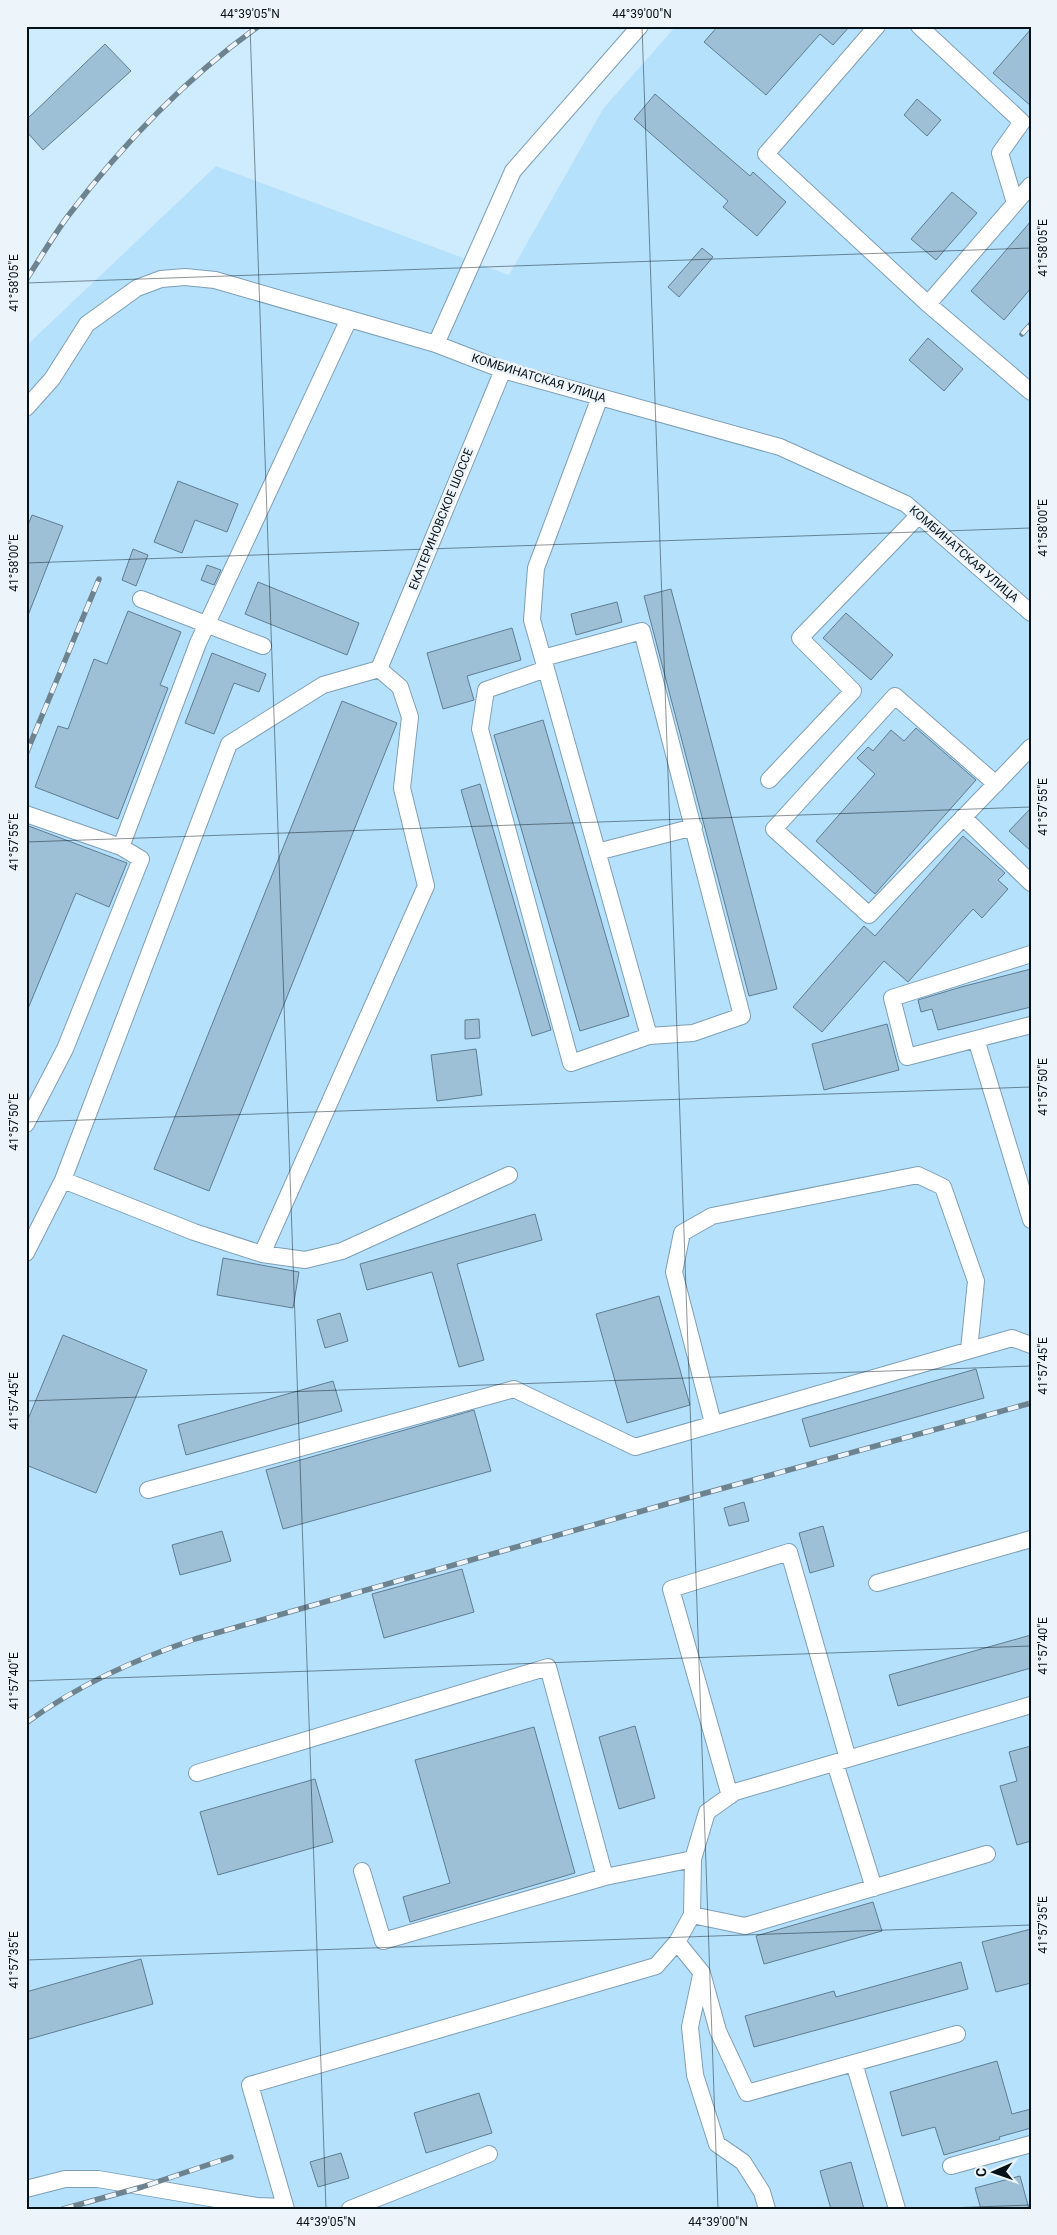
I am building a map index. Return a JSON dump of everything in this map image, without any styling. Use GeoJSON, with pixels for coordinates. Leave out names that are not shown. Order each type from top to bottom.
{"type":"FeatureCollection","features":[{"type":"Feature","properties":{"kind":"street"},"geometry":{"type":"LineString","coordinates":[[436,344],[513,171],[640,26]]}},
{"type":"Feature","properties":{"kind":"street"},"geometry":{"type":"LineString","coordinates":[[877,26],[766,154],[928,304],[1031,392]]}},
{"type":"Feature","properties":{"kind":"street"},"geometry":{"type":"LineString","coordinates":[[919,26],[1022,122],[1000,153],[1016,203]]}},
{"type":"Feature","properties":{"kind":"street"},"geometry":{"type":"LineString","coordinates":[[928,304],[1031,185]]}},
{"type":"Feature","properties":{"kind":"street","name":"КОМБИНАТСКАЯ УЛИЦА"},"geometry":{"type":"LineString","coordinates":[[26,408],[52,379],[87,324],[137,288],[161,280],[185,277],[214,280],[436,344],[503,370],[780,448],[906,504],[1031,614]]}},
{"type":"Feature","properties":{"kind":"street"},"geometry":{"type":"LineString","coordinates":[[121,847],[207,624],[349,319]]}},
{"type":"Feature","properties":{"kind":"street","name":"ЕКАТЕРИНОВСКОЕ ШОССЕ"},"geometry":{"type":"LineString","coordinates":[[379,669],[503,370]]}},
{"type":"Feature","properties":{"kind":"street"},"geometry":{"type":"LineString","coordinates":[[600,397],[536,568],[532,620],[649,1036]]}},
{"type":"Feature","properties":{"kind":"street"},"geometry":{"type":"LineString","coordinates":[[769,780],[853,690],[800,638],[919,516]]}},
{"type":"Feature","properties":{"kind":"street"},"geometry":{"type":"LineString","coordinates":[[141,600],[262,646]]}},
{"type":"Feature","properties":{"kind":"street"},"geometry":{"type":"LineString","coordinates":[[642,631],[694,827],[742,1016],[692,1033],[649,1036],[571,1063],[480,730],[486,690],[544,663],[642,631]]}},
{"type":"Feature","properties":{"kind":"street"},"geometry":{"type":"LineString","coordinates":[[26,1253],[63,1180],[229,744],[323,685],[379,669],[400,687],[410,717],[402,788],[426,886],[262,1254]]}},
{"type":"Feature","properties":{"kind":"street"},"geometry":{"type":"LineString","coordinates":[[996,784],[895,696],[774,829],[869,915],[996,784],[1031,747]]}},
{"type":"Feature","properties":{"kind":"street"},"geometry":{"type":"LineString","coordinates":[[26,814],[121,847],[141,859],[65,1049],[26,1124]]}},
{"type":"Feature","properties":{"kind":"street"},"geometry":{"type":"LineString","coordinates":[[963,817],[1031,883]]}},
{"type":"Feature","properties":{"kind":"street"},"geometry":{"type":"LineString","coordinates":[[597,852],[694,827]]}},
{"type":"Feature","properties":{"kind":"street"},"geometry":{"type":"LineString","coordinates":[[1031,954],[892,998],[907,1057],[1031,1025]]}},
{"type":"Feature","properties":{"kind":"street"},"geometry":{"type":"LineString","coordinates":[[976,1039],[1031,1220]]}},
{"type":"Feature","properties":{"kind":"street"},"geometry":{"type":"LineString","coordinates":[[63,1180],[194,1232],[262,1254],[305,1260],[342,1251],[509,1175]]}},
{"type":"Feature","properties":{"kind":"street"},"geometry":{"type":"LineString","coordinates":[[713,1423],[674,1272],[682,1233],[712,1216],[918,1175],[943,1187],[976,1281],[969,1350]]}},
{"type":"Feature","properties":{"kind":"street"},"geometry":{"type":"LineString","coordinates":[[148,1490],[514,1389],[635,1447],[1012,1338],[1031,1345]]}},
{"type":"Feature","properties":{"kind":"street"},"geometry":{"type":"LineString","coordinates":[[877,1582],[1031,1539]]}},
{"type":"Feature","properties":{"kind":"street"},"geometry":{"type":"LineString","coordinates":[[730,1796],[671,1589],[789,1552],[874,1888]]}},
{"type":"Feature","properties":{"kind":"street"},"geometry":{"type":"LineString","coordinates":[[197,1773],[548,1666],[605,1877]]}},
{"type":"Feature","properties":{"kind":"street"},"geometry":{"type":"LineString","coordinates":[[26,2189],[65,2178],[98,2179],[257,2206],[285,2208],[250,2085],[656,1966],[677,1942],[692,1916],[693,1860],[707,1812],[735,1792],[1031,1705]]}},
{"type":"Feature","properties":{"kind":"street"},"geometry":{"type":"LineString","coordinates":[[692,1916],[745,1926],[987,1854]]}},
{"type":"Feature","properties":{"kind":"street"},"geometry":{"type":"LineString","coordinates":[[362,1871],[383,1941],[605,1877],[693,1860]]}},
{"type":"Feature","properties":{"kind":"street"},"geometry":{"type":"LineString","coordinates":[[677,1942],[702,1973],[718,2031],[747,2094],[957,2034]]}},
{"type":"Feature","properties":{"kind":"street"},"geometry":{"type":"LineString","coordinates":[[702,1973],[690,2028],[695,2075],[717,2144],[743,2162],[762,2192],[767,2209]]}},
{"type":"Feature","properties":{"kind":"street"},"geometry":{"type":"LineString","coordinates":[[854,2063],[897,2209]]}},
{"type":"Feature","properties":{"kind":"street"},"geometry":{"type":"LineString","coordinates":[[951,2166],[1031,2144]]}},
{"type":"Feature","properties":{"kind":"street"},"geometry":{"type":"LineString","coordinates":[[350,2209],[489,2154]]}},
{"type":"Feature","properties":{"kind":"shaded area"},"geometry":{"type":"Polygon","coordinates":[[[676,26],[1031,26],[1031,2209],[26,2209],[26,346],[216,166],[509,275],[603,109],[676,26]]]}},
{"type":"Feature","properties":{"kind":"building"},"geometry":{"type":"Polygon","coordinates":[[[718,26],[850,26],[833,45],[820,34],[766,95],[704,42],[718,26]]]}},
{"type":"Feature","properties":{"kind":"building"},"geometry":{"type":"Polygon","coordinates":[[[1031,29],[1031,106],[993,73],[1031,29]]]}},
{"type":"Feature","properties":{"kind":"building"},"geometry":{"type":"Polygon","coordinates":[[[105,44],[131,71],[43,150],[26,131],[26,120],[105,44]]]}},
{"type":"Feature","properties":{"kind":"building"},"geometry":{"type":"Polygon","coordinates":[[[655,94],[750,176],[753,172],[786,202],[757,236],[723,207],[728,201],[634,119],[655,94]]]}},
{"type":"Feature","properties":{"kind":"building"},"geometry":{"type":"Polygon","coordinates":[[[917,99],[941,120],[927,136],[904,115],[917,99]]]}},
{"type":"Feature","properties":{"kind":"building"},"geometry":{"type":"Polygon","coordinates":[[[952,192],[977,213],[936,260],[911,239],[952,192]]]}},
{"type":"Feature","properties":{"kind":"building"},"geometry":{"type":"Polygon","coordinates":[[[1031,221],[1031,288],[1004,320],[971,291],[1031,221]]]}},
{"type":"Feature","properties":{"kind":"building"},"geometry":{"type":"Polygon","coordinates":[[[702,248],[713,257],[679,297],[668,287],[702,248]]]}},
{"type":"Feature","properties":{"kind":"building"},"geometry":{"type":"Polygon","coordinates":[[[928,338],[963,369],[944,391],[909,360],[928,338]]]}},
{"type":"Feature","properties":{"kind":"building"},"geometry":{"type":"Polygon","coordinates":[[[178,481],[238,504],[227,532],[195,520],[182,553],[154,542],[178,481]]]}},
{"type":"Feature","properties":{"kind":"building"},"geometry":{"type":"Polygon","coordinates":[[[32,515],[63,526],[27,618],[26,530],[32,515]]]}},
{"type":"Feature","properties":{"kind":"building"},"geometry":{"type":"Polygon","coordinates":[[[133,549],[148,555],[136,586],[122,580],[133,549]]]}},
{"type":"Feature","properties":{"kind":"building"},"geometry":{"type":"Polygon","coordinates":[[[207,565],[221,570],[214,585],[201,580],[207,565]]]}},
{"type":"Feature","properties":{"kind":"building"},"geometry":{"type":"Polygon","coordinates":[[[258,582],[359,623],[347,655],[245,614],[258,582]]]}},
{"type":"Feature","properties":{"kind":"building"},"geometry":{"type":"Polygon","coordinates":[[[671,589],[777,989],[749,996],[644,596],[671,589]]]}},
{"type":"Feature","properties":{"kind":"building"},"geometry":{"type":"Polygon","coordinates":[[[617,602],[622,622],[576,635],[571,614],[617,602]]]}},
{"type":"Feature","properties":{"kind":"building"},"geometry":{"type":"Polygon","coordinates":[[[128,611],[181,632],[160,685],[168,688],[118,819],[35,787],[58,726],[68,729],[94,659],[107,664],[128,611]]]}},
{"type":"Feature","properties":{"kind":"building"},"geometry":{"type":"Polygon","coordinates":[[[846,613],[893,655],[871,680],[823,638],[846,613]]]}},
{"type":"Feature","properties":{"kind":"building"},"geometry":{"type":"Polygon","coordinates":[[[512,628],[521,660],[467,676],[474,700],[443,709],[427,653],[512,628]]]}},
{"type":"Feature","properties":{"kind":"building"},"geometry":{"type":"Polygon","coordinates":[[[212,653],[266,674],[259,692],[234,683],[214,734],[185,723],[212,653]]]}},
{"type":"Feature","properties":{"kind":"building"},"geometry":{"type":"Polygon","coordinates":[[[342,701],[397,723],[209,1191],[154,1169],[342,701]]]}},
{"type":"Feature","properties":{"kind":"building"},"geometry":{"type":"Polygon","coordinates":[[[543,720],[629,1016],[580,1031],[494,735],[543,720]]]}},
{"type":"Feature","properties":{"kind":"building"},"geometry":{"type":"Polygon","coordinates":[[[916,728],[976,780],[875,894],[816,841],[875,774],[857,758],[868,747],[873,751],[891,730],[904,741],[916,728]]]}},
{"type":"Feature","properties":{"kind":"building"},"geometry":{"type":"Polygon","coordinates":[[[480,784],[551,1030],[532,1036],[461,790],[480,784]]]}},
{"type":"Feature","properties":{"kind":"building"},"geometry":{"type":"Polygon","coordinates":[[[1031,808],[1031,851],[1009,831],[1031,808]]]}},
{"type":"Feature","properties":{"kind":"building"},"geometry":{"type":"Polygon","coordinates":[[[26,825],[127,863],[109,907],[76,893],[27,1011],[26,825]]]}},
{"type":"Feature","properties":{"kind":"building"},"geometry":{"type":"Polygon","coordinates":[[[963,836],[1005,873],[998,880],[1008,889],[982,918],[973,909],[908,982],[884,961],[822,1032],[793,1007],[864,926],[875,936],[963,836]]]}},
{"type":"Feature","properties":{"kind":"building"},"geometry":{"type":"Polygon","coordinates":[[[1031,969],[1031,1007],[938,1030],[932,1009],[921,1012],[918,1000],[1031,969]]]}},
{"type":"Feature","properties":{"kind":"building"},"geometry":{"type":"Polygon","coordinates":[[[479,1019],[480,1038],[465,1039],[465,1020],[479,1019]]]}},
{"type":"Feature","properties":{"kind":"building"},"geometry":{"type":"Polygon","coordinates":[[[887,1024],[899,1070],[824,1090],[812,1044],[887,1024]]]}},
{"type":"Feature","properties":{"kind":"building"},"geometry":{"type":"Polygon","coordinates":[[[476,1049],[482,1095],[437,1101],[431,1055],[476,1049]]]}},
{"type":"Feature","properties":{"kind":"building"},"geometry":{"type":"Polygon","coordinates":[[[535,1214],[542,1240],[457,1264],[484,1360],[459,1367],[432,1272],[367,1290],[360,1264],[535,1214]]]}},
{"type":"Feature","properties":{"kind":"building"},"geometry":{"type":"Polygon","coordinates":[[[223,1258],[299,1272],[293,1308],[217,1295],[223,1258]]]}},
{"type":"Feature","properties":{"kind":"building"},"geometry":{"type":"Polygon","coordinates":[[[659,1296],[690,1405],[627,1423],[596,1314],[659,1296]]]}},
{"type":"Feature","properties":{"kind":"building"},"geometry":{"type":"Polygon","coordinates":[[[340,1313],[348,1341],[325,1348],[317,1320],[340,1313]]]}},
{"type":"Feature","properties":{"kind":"building"},"geometry":{"type":"Polygon","coordinates":[[[63,1335],[147,1370],[96,1493],[26,1465],[26,1424],[63,1335]]]}},
{"type":"Feature","properties":{"kind":"building"},"geometry":{"type":"Polygon","coordinates":[[[976,1369],[984,1398],[810,1447],[802,1419],[976,1369]]]}},
{"type":"Feature","properties":{"kind":"building"},"geometry":{"type":"Polygon","coordinates":[[[333,1381],[342,1411],[186,1455],[178,1425],[333,1381]]]}},
{"type":"Feature","properties":{"kind":"building"},"geometry":{"type":"Polygon","coordinates":[[[474,1410],[491,1471],[283,1529],[266,1470],[474,1410]]]}},
{"type":"Feature","properties":{"kind":"building"},"geometry":{"type":"Polygon","coordinates":[[[744,1502],[749,1521],[729,1526],[724,1508],[744,1502]]]}},
{"type":"Feature","properties":{"kind":"building"},"geometry":{"type":"Polygon","coordinates":[[[823,1526],[834,1566],[810,1573],[799,1533],[823,1526]]]}},
{"type":"Feature","properties":{"kind":"building"},"geometry":{"type":"Polygon","coordinates":[[[222,1531],[231,1561],[180,1575],[172,1545],[222,1531]]]}},
{"type":"Feature","properties":{"kind":"building"},"geometry":{"type":"Polygon","coordinates":[[[462,1569],[474,1612],[384,1638],[372,1594],[462,1569]]]}},
{"type":"Feature","properties":{"kind":"building"},"geometry":{"type":"Polygon","coordinates":[[[1031,1635],[1031,1668],[898,1706],[889,1675],[1031,1635]]]}},
{"type":"Feature","properties":{"kind":"building"},"geometry":{"type":"Polygon","coordinates":[[[635,1726],[655,1798],[619,1809],[599,1737],[635,1726]]]}},
{"type":"Feature","properties":{"kind":"building"},"geometry":{"type":"Polygon","coordinates":[[[534,1727],[575,1873],[410,1922],[403,1897],[450,1883],[415,1760],[534,1727]]]}},
{"type":"Feature","properties":{"kind":"building"},"geometry":{"type":"Polygon","coordinates":[[[1031,1746],[1031,1841],[1017,1845],[1000,1786],[1017,1781],[1009,1752],[1031,1746]]]}},
{"type":"Feature","properties":{"kind":"building"},"geometry":{"type":"Polygon","coordinates":[[[315,1779],[333,1842],[218,1875],[200,1812],[315,1779]]]}},
{"type":"Feature","properties":{"kind":"building"},"geometry":{"type":"Polygon","coordinates":[[[873,1902],[882,1931],[764,1964],[756,1936],[873,1902]]]}},
{"type":"Feature","properties":{"kind":"building"},"geometry":{"type":"Polygon","coordinates":[[[1031,1929],[1031,1983],[996,1992],[982,1942],[1031,1929]]]}},
{"type":"Feature","properties":{"kind":"building"},"geometry":{"type":"Polygon","coordinates":[[[141,1959],[153,2004],[26,2040],[26,1992],[141,1959]]]}},
{"type":"Feature","properties":{"kind":"building"},"geometry":{"type":"Polygon","coordinates":[[[961,1962],[968,1989],[754,2047],[745,2016],[834,1991],[836,1997],[961,1962]]]}},
{"type":"Feature","properties":{"kind":"building"},"geometry":{"type":"Polygon","coordinates":[[[997,2061],[1012,2114],[1031,2109],[1031,2128],[944,2155],[935,2127],[902,2136],[890,2092],[997,2061]]]}},
{"type":"Feature","properties":{"kind":"building"},"geometry":{"type":"Polygon","coordinates":[[[479,2093],[492,2133],[426,2153],[414,2113],[479,2093]]]}},
{"type":"Feature","properties":{"kind":"building"},"geometry":{"type":"Polygon","coordinates":[[[341,2153],[349,2178],[318,2187],[310,2162],[341,2153]]]}},
{"type":"Feature","properties":{"kind":"building"},"geometry":{"type":"Polygon","coordinates":[[[851,2162],[864,2209],[831,2209],[820,2171],[851,2162]]]}},
{"type":"Feature","properties":{"kind":"building"},"geometry":{"type":"Polygon","coordinates":[[[1020,2176],[1029,2209],[981,2209],[975,2188],[1020,2176]]]}},
{"type":"Feature","properties":{"kind":"railway"},"geometry":{"type":"LineString","coordinates":[[26,280],[68,216],[133,138],[181,90],[232,46],[259,26]]}},
{"type":"Feature","properties":{"kind":"railway"},"geometry":{"type":"LineString","coordinates":[[1022,334],[1031,324]]}},
{"type":"Feature","properties":{"kind":"railway"},"geometry":{"type":"LineString","coordinates":[[26,754],[99,579]]}},
{"type":"Feature","properties":{"kind":"railway"},"geometry":{"type":"LineString","coordinates":[[26,1723],[86,1685],[128,1665],[195,1639],[684,1499],[1031,1403]]}},
{"type":"Feature","properties":{"kind":"railway"},"geometry":{"type":"LineString","coordinates":[[63,2209],[142,2187],[231,2157]]}}]}
